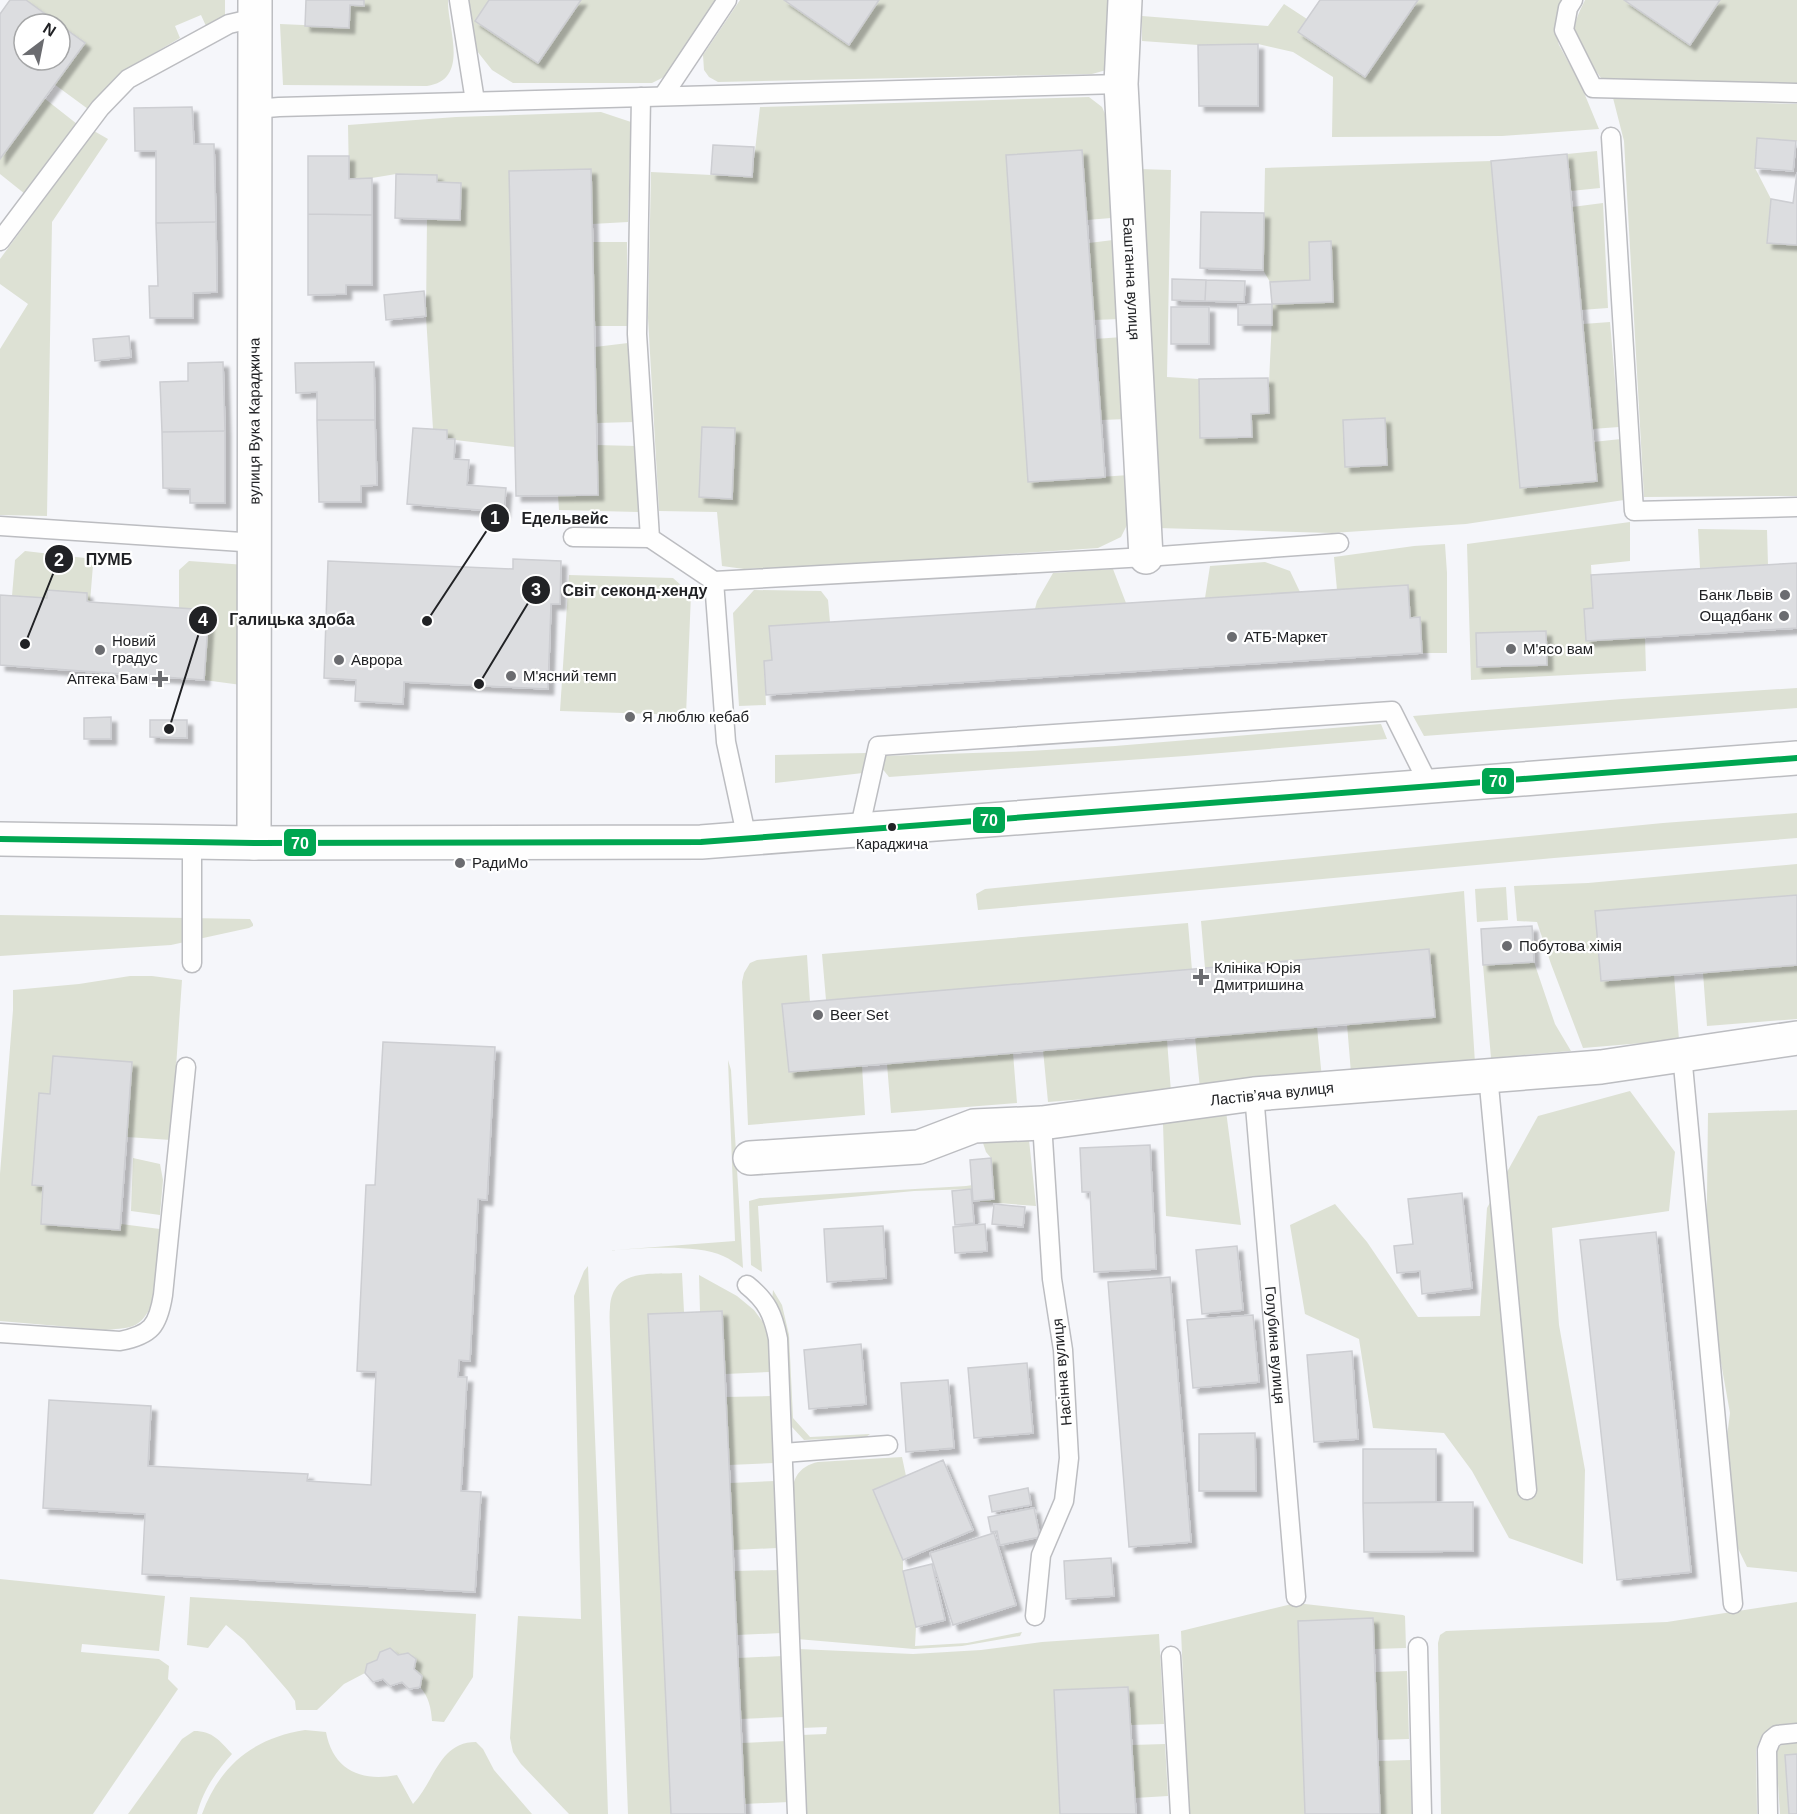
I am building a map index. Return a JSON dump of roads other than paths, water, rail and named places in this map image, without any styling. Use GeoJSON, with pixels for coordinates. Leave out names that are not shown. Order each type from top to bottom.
{"type":"FeatureCollection","features":[{"type":"Feature","properties":{"kind":"street","name":"Баштанна вулиця"},"geometry":{"type":"LineString","coordinates":[[1125,0],[1121,84],[1146,557]]}},
{"type":"Feature","properties":{"kind":"street","name":"вулиця Вука Караджича"},"geometry":{"type":"LineString","coordinates":[[254,843],[255,9]]}},
{"type":"Feature","properties":{"kind":"street"},"geometry":{"type":"LineString","coordinates":[[0,840],[254,843],[701,842],[1797,758]]}},
{"type":"Feature","properties":{"kind":"street","name":"Ластівʼяча вулиця"},"geometry":{"type":"LineString","coordinates":[[750,1158],[919,1147],[974,1126],[1042,1123],[1254,1094],[1601,1067],[1797,1038]]}},
{"type":"Feature","properties":{"kind":"lane"},"geometry":{"type":"LineString","coordinates":[[459,0],[475,101]]}},
{"type":"Feature","properties":{"kind":"lane"},"geometry":{"type":"LineString","coordinates":[[663,96],[728,0]]}},
{"type":"Feature","properties":{"kind":"lane"},"geometry":{"type":"LineString","coordinates":[[1573,0],[1568,8],[1564,30],[1593,88],[1797,93]]}},
{"type":"Feature","properties":{"kind":"lane"},"geometry":{"type":"LineString","coordinates":[[0,241],[100,108],[128,80],[255,9]]}},
{"type":"Feature","properties":{"kind":"lane"},"geometry":{"type":"LineString","coordinates":[[255,109],[279,106],[1121,84]]}},
{"type":"Feature","properties":{"kind":"lane"},"geometry":{"type":"LineString","coordinates":[[641,97],[637,334],[650,538]]}},
{"type":"Feature","properties":{"kind":"lane"},"geometry":{"type":"LineString","coordinates":[[1611,137],[1634,511],[1797,507]]}},
{"type":"Feature","properties":{"kind":"lane"},"geometry":{"type":"LineString","coordinates":[[0,526],[242,542],[255,545]]}},
{"type":"Feature","properties":{"kind":"lane"},"geometry":{"type":"LineString","coordinates":[[573,537],[650,538],[714,582],[1146,557],[1339,543]]}},
{"type":"Feature","properties":{"kind":"lane"},"geometry":{"type":"LineString","coordinates":[[714,582],[726,742],[747,839]]}},
{"type":"Feature","properties":{"kind":"lane"},"geometry":{"type":"LineString","coordinates":[[859,831],[878,746],[1392,711],[1430,787]]}},
{"type":"Feature","properties":{"kind":"lane"},"geometry":{"type":"LineString","coordinates":[[192,842],[192,963]]}},
{"type":"Feature","properties":{"kind":"lane"},"geometry":{"type":"LineString","coordinates":[[1682,1054],[1733,1604]]}},
{"type":"Feature","properties":{"kind":"lane"},"geometry":{"type":"LineString","coordinates":[[0,1333],[120,1341],[137,1338],[151,1330],[160,1313],[164,1295],[186,1067]]}},
{"type":"Feature","properties":{"kind":"lane"},"geometry":{"type":"LineString","coordinates":[[1488,1075],[1527,1490]]}},
{"type":"Feature","properties":{"kind":"lane","name":"Голубина вулиця"},"geometry":{"type":"LineString","coordinates":[[1254,1094],[1296,1597]]}},
{"type":"Feature","properties":{"kind":"lane","name":"Насінна вулиця"},"geometry":{"type":"LineString","coordinates":[[1035,1616],[1041,1555],[1064,1501],[1069,1458],[1063,1350],[1052,1279],[1042,1123]]}},
{"type":"Feature","properties":{"kind":"lane"},"geometry":{"type":"LineString","coordinates":[[747,1285],[762,1297],[774,1319],[778,1339],[797,1814]]}},
{"type":"Feature","properties":{"kind":"lane"},"geometry":{"type":"LineString","coordinates":[[783,1452],[888,1445]]}},
{"type":"Feature","properties":{"kind":"lane"},"geometry":{"type":"LineString","coordinates":[[1418,1647],[1422,1814]]}},
{"type":"Feature","properties":{"kind":"lane"},"geometry":{"type":"LineString","coordinates":[[1171,1656],[1179,1814]]}},
{"type":"Feature","properties":{"kind":"lane"},"geometry":{"type":"LineString","coordinates":[[1768,1814],[1767,1750],[1771,1740],[1777,1735],[1797,1733]]}},
{"type":"Feature","properties":{"kind":"place","name":"Банк Львів"},"geometry":{"type":"Point","coordinates":[1785,595]}},
{"type":"Feature","properties":{"kind":"place","name":"Ощадбанк"},"geometry":{"type":"Point","coordinates":[1784,616]}},
{"type":"Feature","properties":{"kind":"place","name":"Едельвейс"},"geometry":{"type":"Point","coordinates":[427,621]}},
{"type":"Feature","properties":{"kind":"place","name":"АТБ-Маркет"},"geometry":{"type":"Point","coordinates":[1232,637]}},
{"type":"Feature","properties":{"kind":"place","name":"ПУМБ"},"geometry":{"type":"Point","coordinates":[25,644]}},
{"type":"Feature","properties":{"kind":"place","name":"М'ясо вам"},"geometry":{"type":"Point","coordinates":[1511,649]}},
{"type":"Feature","properties":{"kind":"place","name":"Новий градус"},"geometry":{"type":"Point","coordinates":[100,650]}},
{"type":"Feature","properties":{"kind":"place","name":"Аврора"},"geometry":{"type":"Point","coordinates":[339,660]}},
{"type":"Feature","properties":{"kind":"place","name":"М'ясний темп"},"geometry":{"type":"Point","coordinates":[511,676]}},
{"type":"Feature","properties":{"kind":"place","name":"Аптека Бам"},"geometry":{"type":"Point","coordinates":[160,679]}},
{"type":"Feature","properties":{"kind":"place","name":"Світ секонд-хенду"},"geometry":{"type":"Point","coordinates":[479,684]}},
{"type":"Feature","properties":{"kind":"place","name":"Я люблю кебаб"},"geometry":{"type":"Point","coordinates":[630,717]}},
{"type":"Feature","properties":{"kind":"place","name":"Галицька здоба"},"geometry":{"type":"Point","coordinates":[169,729]}},
{"type":"Feature","properties":{"kind":"place","name":"Караджича"},"geometry":{"type":"Point","coordinates":[892,827]}},
{"type":"Feature","properties":{"kind":"place","name":"РадиМо"},"geometry":{"type":"Point","coordinates":[460,863]}},
{"type":"Feature","properties":{"kind":"place","name":"Побутова хімія"},"geometry":{"type":"Point","coordinates":[1507,946]}},
{"type":"Feature","properties":{"kind":"place","name":"Клініка Юрія Дмитришина"},"geometry":{"type":"Point","coordinates":[1201,977]}},
{"type":"Feature","properties":{"kind":"place","name":"Beer Set"},"geometry":{"type":"Point","coordinates":[818,1015]}}]}
